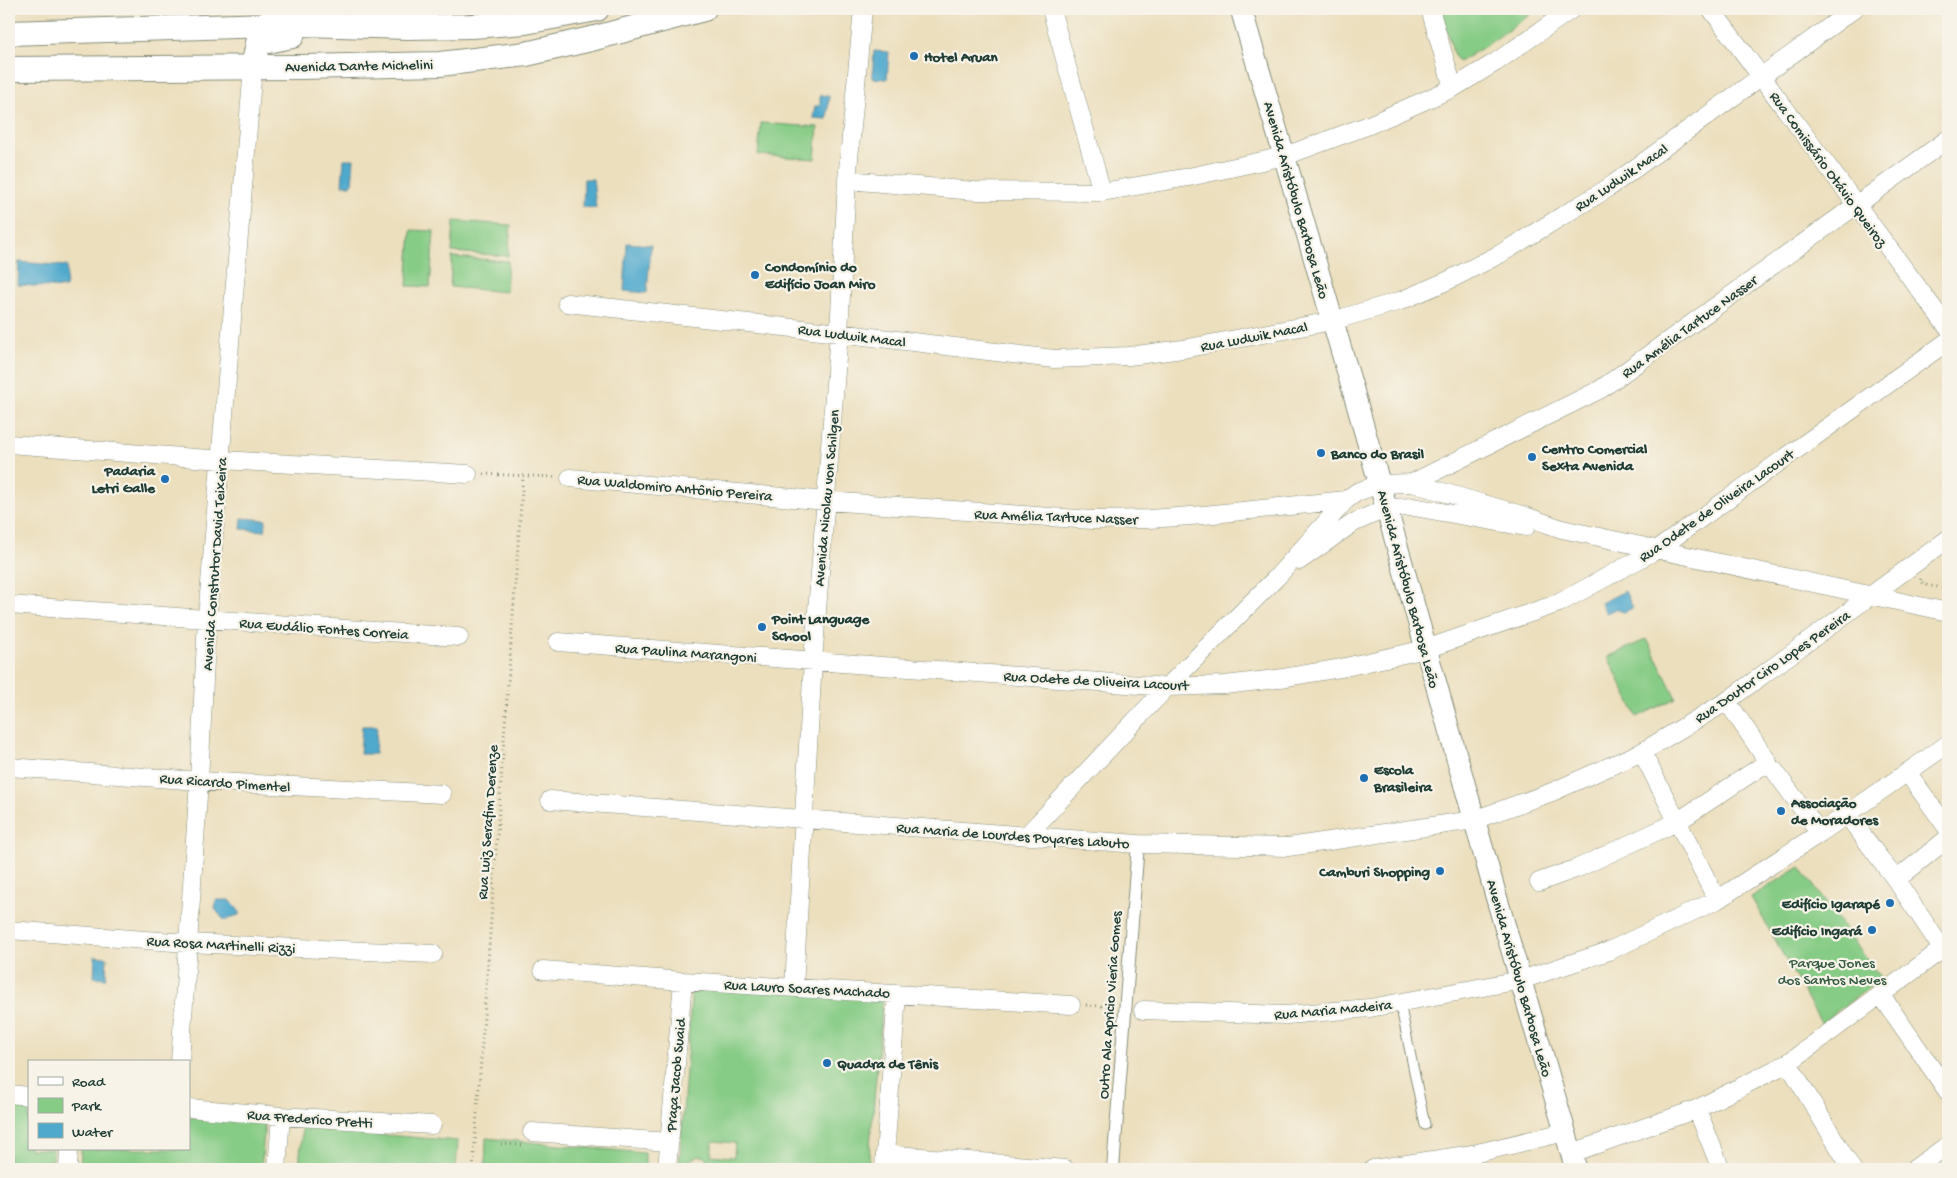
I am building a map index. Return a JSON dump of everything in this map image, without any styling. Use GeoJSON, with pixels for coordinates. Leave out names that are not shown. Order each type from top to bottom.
{"type":"FeatureCollection","features":[{"type":"Feature","properties":{"kind":"main road"},"geometry":{"type":"LineString","coordinates":[[9,33],[254,25],[472,26],[524,22],[597,9]]}},
{"type":"Feature","properties":{"kind":"main road","name":"Avenida Dante Michelini"},"geometry":{"type":"LineString","coordinates":[[9,69],[420,65],[488,60],[526,54],[595,38],[704,9]]}},
{"type":"Feature","properties":{"kind":"main road"},"geometry":{"type":"LineString","coordinates":[[254,67],[257,45],[260,42],[346,25]]}},
{"type":"Feature","properties":{"kind":"street","name":"Avenida Nicolau von Schilgen"},"geometry":{"type":"LineString","coordinates":[[794,987],[813,661],[839,333],[847,180],[863,9]]}},
{"type":"Feature","properties":{"kind":"street"},"geometry":{"type":"LineString","coordinates":[[1051,9],[1102,192]]}},
{"type":"Feature","properties":{"kind":"street","name":"Avenida Aristóbulo Barbosa Leão"},"geometry":{"type":"LineString","coordinates":[[1241,9],[1387,508],[1474,820],[1574,1161]]}},
{"type":"Feature","properties":{"kind":"street"},"geometry":{"type":"LineString","coordinates":[[1430,9],[1453,88]]}},
{"type":"Feature","properties":{"kind":"street"},"geometry":{"type":"LineString","coordinates":[[847,180],[975,191],[1102,192],[1189,177],[1285,156],[1369,125],[1453,88],[1496,62],[1572,9]]}},
{"type":"Feature","properties":{"kind":"street","name":"Rua Comissário Otávio Queiroz"},"geometry":{"type":"LineString","coordinates":[[1711,9],[1948,328]]}},
{"type":"Feature","properties":{"kind":"street","name":"Rua Ludwik Macal"},"geometry":{"type":"LineString","coordinates":[[567,304],[839,333],[1054,359],[1091,359],[1183,349],[1332,321],[1400,300],[1447,281],[1500,254],[1608,188],[1854,9]]}},
{"type":"Feature","properties":{"kind":"street","name":"Avenida Construtor David Teixeira"},"geometry":{"type":"LineString","coordinates":[[180,1060],[199,781],[207,619],[254,67]]}},
{"type":"Feature","properties":{"kind":"street","name":"Rua Amélia Tartuce Nasser"},"geometry":{"type":"LineString","coordinates":[[1412,483],[1601,389],[1948,139]]}},
{"type":"Feature","properties":{"kind":"street","name":"Rua Odete de Oliveira Lacourt"},"geometry":{"type":"LineString","coordinates":[[813,661],[1167,687],[1225,685],[1276,679],[1341,668],[1426,649],[1559,603],[1658,549],[1948,340]]}},
{"type":"Feature","properties":{"kind":"street"},"geometry":{"type":"LineString","coordinates":[[9,444],[222,460],[468,474]]}},
{"type":"Feature","properties":{"kind":"street","name":"Rua Waldomiro Antônio Pereira"},"geometry":{"type":"LineString","coordinates":[[570,478],[827,501]]}},
{"type":"Feature","properties":{"kind":"street"},"geometry":{"type":"LineString","coordinates":[[1027,835],[1167,687],[1276,577],[1346,500],[1357,492],[1380,484],[1412,483],[1525,516],[1562,529]]}},
{"type":"Feature","properties":{"kind":"street","name":"Rua Amélia Tartuce Nasser"},"geometry":{"type":"LineString","coordinates":[[827,501],[1092,520],[1149,519],[1204,515],[1346,500]]}},
{"type":"Feature","properties":{"kind":"street"},"geometry":{"type":"LineString","coordinates":[[1276,577],[1354,523],[1387,508],[1414,507],[1523,526],[1562,529],[1872,594],[1948,612]]}},
{"type":"Feature","properties":{"kind":"street","name":"Rua Doutor Ciro Lopes Pereira"},"geometry":{"type":"LineString","coordinates":[[1474,820],[1552,792],[1642,752],[1727,701],[1948,540]]}},
{"type":"Feature","properties":{"kind":"street","name":"Rua Eudálio Fontes Correia"},"geometry":{"type":"LineString","coordinates":[[9,605],[459,637]]}},
{"type":"Feature","properties":{"kind":"street","name":"Rua Paulina Marangoni"},"geometry":{"type":"LineString","coordinates":[[558,642],[813,661]]}},
{"type":"Feature","properties":{"kind":"street"},"geometry":{"type":"LineString","coordinates":[[1539,882],[1578,868],[1678,822],[1768,762],[1727,701]]}},
{"type":"Feature","properties":{"kind":"street","name":"Rua Maria Madeira"},"geometry":{"type":"LineString","coordinates":[[1143,1010],[1286,1015],[1370,1008],[1521,980],[1609,951],[1717,900],[1847,815],[1948,744]]}},
{"type":"Feature","properties":{"kind":"street"},"geometry":{"type":"LineString","coordinates":[[1642,752],[1717,900]]}},
{"type":"Feature","properties":{"kind":"street","name":"Rua Ricardo Pimentel"},"geometry":{"type":"LineString","coordinates":[[9,767],[199,781],[442,794]]}},
{"type":"Feature","properties":{"kind":"street"},"geometry":{"type":"LineString","coordinates":[[1774,770],[1820,833]]}},
{"type":"Feature","properties":{"kind":"street"},"geometry":{"type":"LineString","coordinates":[[1907,772],[1948,829]]}},
{"type":"Feature","properties":{"kind":"street","name":"Rua Maria de Lourdes Poyares Labuto"},"geometry":{"type":"LineString","coordinates":[[550,800],[1138,844],[1288,847],[1474,820]]}},
{"type":"Feature","properties":{"kind":"street"},"geometry":{"type":"LineString","coordinates":[[1574,1161],[1648,1125],[1697,1109],[1788,1063],[1946,948],[1847,815]]}},
{"type":"Feature","properties":{"kind":"street"},"geometry":{"type":"LineString","coordinates":[[1896,880],[1948,838]]}},
{"type":"Feature","properties":{"kind":"street","name":"Outro Ala Apricio Vieria Gomes"},"geometry":{"type":"LineString","coordinates":[[1113,1169],[1138,844]]}},
{"type":"Feature","properties":{"kind":"street","name":"Rua Rosa Martinelli Rizzi"},"geometry":{"type":"LineString","coordinates":[[9,930],[187,943],[433,954]]}},
{"type":"Feature","properties":{"kind":"street","name":"Rua Lauro Soares Machado"},"geometry":{"type":"LineString","coordinates":[[543,970],[682,981],[1071,1005]]}},
{"type":"Feature","properties":{"kind":"street","name":"Praça Jacob Suaid"},"geometry":{"type":"LineString","coordinates":[[667,1169],[682,981]]}},
{"type":"Feature","properties":{"kind":"street"},"geometry":{"type":"LineString","coordinates":[[897,994],[884,1162],[1065,1169]]}},
{"type":"Feature","properties":{"kind":"street"},"geometry":{"type":"LineString","coordinates":[[1881,996],[1948,1092]]}},
{"type":"Feature","properties":{"kind":"street"},"geometry":{"type":"LineString","coordinates":[[1788,1063],[1852,1169]]}},
{"type":"Feature","properties":{"kind":"street"},"geometry":{"type":"LineString","coordinates":[[9,1094],[28,1096]]}},
{"type":"Feature","properties":{"kind":"street","name":"Rua Frederico Pretti"},"geometry":{"type":"LineString","coordinates":[[190,1108],[281,1116],[432,1125]]}},
{"type":"Feature","properties":{"kind":"street"},"geometry":{"type":"LineString","coordinates":[[1697,1109],[1721,1169]]}},
{"type":"Feature","properties":{"kind":"street"},"geometry":{"type":"LineString","coordinates":[[278,1169],[281,1116]]}},
{"type":"Feature","properties":{"kind":"street"},"geometry":{"type":"LineString","coordinates":[[532,1132],[669,1142]]}},
{"type":"Feature","properties":{"kind":"street"},"geometry":{"type":"LineString","coordinates":[[1374,1169],[1473,1154],[1565,1132]]}},
{"type":"Feature","properties":{"kind":"street"},"geometry":{"type":"LineString","coordinates":[[1914,1169],[1948,1145]]}},
{"type":"Feature","properties":{"kind":"street"},"geometry":{"type":"LineString","coordinates":[[68,1169],[69,1150]]}},
{"type":"Feature","properties":{"kind":"lane"},"geometry":{"type":"LineString","coordinates":[[254,25],[273,9]]}},
{"type":"Feature","properties":{"kind":"lane"},"geometry":{"type":"LineString","coordinates":[[390,9],[408,27]]}},
{"type":"Feature","properties":{"kind":"lane"},"geometry":{"type":"LineString","coordinates":[[1400,1003],[1425,1125]]}},
{"type":"Feature","properties":{"kind":"path","name":"Rua Waldomiro Antônio Pereira"},"geometry":{"type":"LineString","coordinates":[[468,474],[570,478]]}},
{"type":"Feature","properties":{"kind":"path","name":"Rua Luiz Serafim Derenze"},"geometry":{"type":"LineString","coordinates":[[474,1169],[523,476]]}},
{"type":"Feature","properties":{"kind":"path"},"geometry":{"type":"LineString","coordinates":[[1923,575],[1920,581],[1926,585],[1948,589]]}},
{"type":"Feature","properties":{"kind":"path"},"geometry":{"type":"LineString","coordinates":[[1071,1005],[1126,1007]]}},
{"type":"Feature","properties":{"kind":"green space"},"geometry":{"type":"Polygon","coordinates":[[[1440,9],[1538,9],[1459,62],[1454,55],[1440,9]]]}},
{"type":"Feature","properties":{"kind":"green space"},"geometry":{"type":"Polygon","coordinates":[[[761,123],[818,127],[815,159],[758,155],[761,123]]]}},
{"type":"Feature","properties":{"kind":"green space"},"geometry":{"type":"Polygon","coordinates":[[[454,221],[511,225],[508,256],[452,252],[454,221]]]}},
{"type":"Feature","properties":{"kind":"green space"},"geometry":{"type":"Polygon","coordinates":[[[411,230],[434,231],[430,287],[407,286],[411,230]]]}},
{"type":"Feature","properties":{"kind":"green space"},"geometry":{"type":"Polygon","coordinates":[[[452,257],[508,261],[506,292],[450,287],[452,257]]]}},
{"type":"Feature","properties":{"kind":"green space"},"geometry":{"type":"Polygon","coordinates":[[[1647,639],[1676,698],[1637,717],[1608,657],[1647,639]]]}},
{"type":"Feature","properties":{"kind":"green space","name":"Parque Jones dos Santos Neves"},"geometry":{"type":"Polygon","coordinates":[[[1800,867],[1881,979],[1821,1023],[1751,897],[1800,867]]]}},
{"type":"Feature","properties":{"kind":"green space"},"geometry":{"type":"Polygon","coordinates":[[[692,984],[883,998],[868,1169],[713,1169],[713,1163],[700,1156],[690,1161],[685,1161],[685,1169],[679,1169],[692,984]],[[713,1141],[711,1155],[734,1157],[735,1143],[713,1141]]]}},
{"type":"Feature","properties":{"kind":"green space"},"geometry":{"type":"Polygon","coordinates":[[[9,1104],[28,1106],[28,1150],[53,1150],[52,1169],[9,1169],[9,1104]]]}},
{"type":"Feature","properties":{"kind":"green space"},"geometry":{"type":"Polygon","coordinates":[[[190,1117],[265,1122],[261,1169],[80,1169],[81,1150],[190,1150],[190,1117]]]}},
{"type":"Feature","properties":{"kind":"green space"},"geometry":{"type":"Polygon","coordinates":[[[302,1128],[458,1141],[456,1169],[299,1169],[302,1128]]]}},
{"type":"Feature","properties":{"kind":"green space"},"geometry":{"type":"Polygon","coordinates":[[[486,1138],[645,1153],[645,1169],[485,1169],[486,1138]]]}},
{"type":"Feature","properties":{"kind":"water"},"geometry":{"type":"Polygon","coordinates":[[[874,51],[889,52],[887,79],[872,78],[874,51]]]}},
{"type":"Feature","properties":{"kind":"water"},"geometry":{"type":"Polygon","coordinates":[[[820,95],[829,96],[827,119],[813,118],[815,106],[820,106],[820,95]]]}},
{"type":"Feature","properties":{"kind":"water"},"geometry":{"type":"Polygon","coordinates":[[[344,159],[354,159],[352,185],[342,185],[344,159]]]}},
{"type":"Feature","properties":{"kind":"water"},"geometry":{"type":"Polygon","coordinates":[[[584,179],[593,179],[596,208],[583,207],[584,179]]]}},
{"type":"Feature","properties":{"kind":"water"},"geometry":{"type":"Polygon","coordinates":[[[627,243],[651,245],[647,293],[624,291],[627,243]]]}},
{"type":"Feature","properties":{"kind":"water"},"geometry":{"type":"Polygon","coordinates":[[[19,262],[67,266],[66,288],[18,285],[19,262]]]}},
{"type":"Feature","properties":{"kind":"water"},"geometry":{"type":"Polygon","coordinates":[[[242,518],[266,520],[265,531],[241,529],[242,518]]]}},
{"type":"Feature","properties":{"kind":"water"},"geometry":{"type":"Polygon","coordinates":[[[1625,591],[1633,608],[1624,612],[1615,609],[1606,613],[1601,603],[1625,591]]]}},
{"type":"Feature","properties":{"kind":"water"},"geometry":{"type":"Polygon","coordinates":[[[362,726],[377,726],[375,754],[360,754],[362,726]]]}},
{"type":"Feature","properties":{"kind":"water"},"geometry":{"type":"Polygon","coordinates":[[[216,900],[230,900],[239,911],[239,915],[224,920],[215,909],[216,900]]]}},
{"type":"Feature","properties":{"kind":"water"},"geometry":{"type":"Polygon","coordinates":[[[95,956],[107,957],[106,978],[94,977],[95,956]]]}},
{"type":"Feature","properties":{"kind":"place","name":"Hotel Aruan"},"geometry":{"type":"Point","coordinates":[914,56]}},
{"type":"Feature","properties":{"kind":"place","name":"Condomínio do Edifício Joan Miro"},"geometry":{"type":"Point","coordinates":[755,275]}},
{"type":"Feature","properties":{"kind":"place","name":"Banco do Brasil"},"geometry":{"type":"Point","coordinates":[1321,453]}},
{"type":"Feature","properties":{"kind":"place","name":"Centro Comercial Sexta Avenida"},"geometry":{"type":"Point","coordinates":[1532,457]}},
{"type":"Feature","properties":{"kind":"place","name":"Padaria Letri Galle"},"geometry":{"type":"Point","coordinates":[165,479]}},
{"type":"Feature","properties":{"kind":"place","name":"Point Language School"},"geometry":{"type":"Point","coordinates":[762,627]}},
{"type":"Feature","properties":{"kind":"place","name":"Escola Brasileira"},"geometry":{"type":"Point","coordinates":[1364,778]}},
{"type":"Feature","properties":{"kind":"place","name":"Associação de Moradores"},"geometry":{"type":"Point","coordinates":[1781,811]}},
{"type":"Feature","properties":{"kind":"place","name":"Camburi Shopping"},"geometry":{"type":"Point","coordinates":[1440,871]}},
{"type":"Feature","properties":{"kind":"place","name":"Edifício Igarapé"},"geometry":{"type":"Point","coordinates":[1890,903]}},
{"type":"Feature","properties":{"kind":"place","name":"Edifício Ingará"},"geometry":{"type":"Point","coordinates":[1872,930]}},
{"type":"Feature","properties":{"kind":"place","name":"Quadra de Tênis"},"geometry":{"type":"Point","coordinates":[827,1063]}}]}
